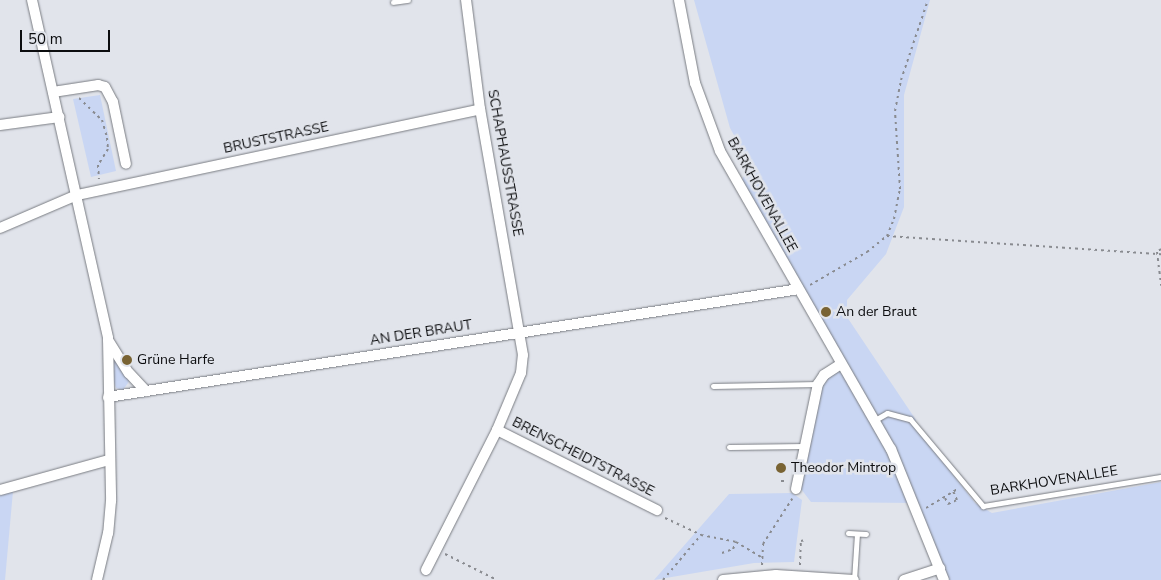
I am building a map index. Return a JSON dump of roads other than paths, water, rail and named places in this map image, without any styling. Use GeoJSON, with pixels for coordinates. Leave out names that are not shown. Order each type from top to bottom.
{"type":"FeatureCollection","features":[{"type":"Feature","properties":{"kind":"street"},"geometry":{"type":"LineString","coordinates":[[32,0],[78,195],[108,338],[108,533],[97,580]]}},
{"type":"Feature","properties":{"kind":"street","name":"SCHAPHAUSSTRASSE"},"geometry":{"type":"LineString","coordinates":[[466,0],[480,108],[520,331]]}},
{"type":"Feature","properties":{"kind":"street","name":"BARKHOVENALLEE"},"geometry":{"type":"LineString","coordinates":[[680,0],[696,83],[720,151],[841,364],[875,420],[919,511],[944,580]]}},
{"type":"Feature","properties":{"kind":"street"},"geometry":{"type":"LineString","coordinates":[[53,92],[98,85],[105,87],[113,102],[126,164]]}},
{"type":"Feature","properties":{"kind":"street","name":"BRUSTSTRASSE"},"geometry":{"type":"LineString","coordinates":[[0,228],[78,195],[480,108]]}},
{"type":"Feature","properties":{"kind":"street"},"geometry":{"type":"LineString","coordinates":[[0,126],[59,118]]}},
{"type":"Feature","properties":{"kind":"street","name":"AN DER BRAUT"},"geometry":{"type":"LineString","coordinates":[[108,397],[798,289]]}},
{"type":"Feature","properties":{"kind":"street","name":"BRENSCHEIDTSTRASSE"},"geometry":{"type":"LineString","coordinates":[[426,570],[498,430],[521,373],[523,356],[520,331]]}},
{"type":"Feature","properties":{"kind":"street"},"geometry":{"type":"LineString","coordinates":[[108,338],[129,373],[146,391]]}},
{"type":"Feature","properties":{"kind":"street"},"geometry":{"type":"LineString","coordinates":[[796,489],[818,384],[824,375],[841,364]]}},
{"type":"Feature","properties":{"kind":"street","name":"BRENSCHEIDTSTRASSE"},"geometry":{"type":"LineString","coordinates":[[498,430],[657,510]]}},
{"type":"Feature","properties":{"kind":"street"},"geometry":{"type":"LineString","coordinates":[[0,490],[109,460]]}},
{"type":"Feature","properties":{"kind":"street"},"geometry":{"type":"LineString","coordinates":[[904,580],[940,568]]}},
{"type":"Feature","properties":{"kind":"street"},"geometry":{"type":"LineString","coordinates":[[723,580],[764,576],[854,580]]}},
{"type":"Feature","properties":{"kind":"lane"},"geometry":{"type":"LineString","coordinates":[[393,2],[408,0]]}},
{"type":"Feature","properties":{"kind":"lane"},"geometry":{"type":"LineString","coordinates":[[713,386],[818,384]]}},
{"type":"Feature","properties":{"kind":"lane","name":"BARKHOVENALLEE"},"geometry":{"type":"LineString","coordinates":[[875,420],[887,413],[910,419],[977,502],[989,506],[1161,477]]}},
{"type":"Feature","properties":{"kind":"lane"},"geometry":{"type":"LineString","coordinates":[[729,448],[805,446]]}},
{"type":"Feature","properties":{"kind":"lane"},"geometry":{"type":"LineString","coordinates":[[848,533],[866,534]]}},
{"type":"Feature","properties":{"kind":"lane"},"geometry":{"type":"LineString","coordinates":[[854,580],[857,534]]}},
{"type":"Feature","properties":{"kind":"place","name":"An der Braut"},"geometry":{"type":"Point","coordinates":[826,312]}},
{"type":"Feature","properties":{"kind":"place","name":"Grüne Harfe"},"geometry":{"type":"Point","coordinates":[127,360]}},
{"type":"Feature","properties":{"kind":"place","name":"Theodor Mintrop"},"geometry":{"type":"Point","coordinates":[781,468]}}]}
